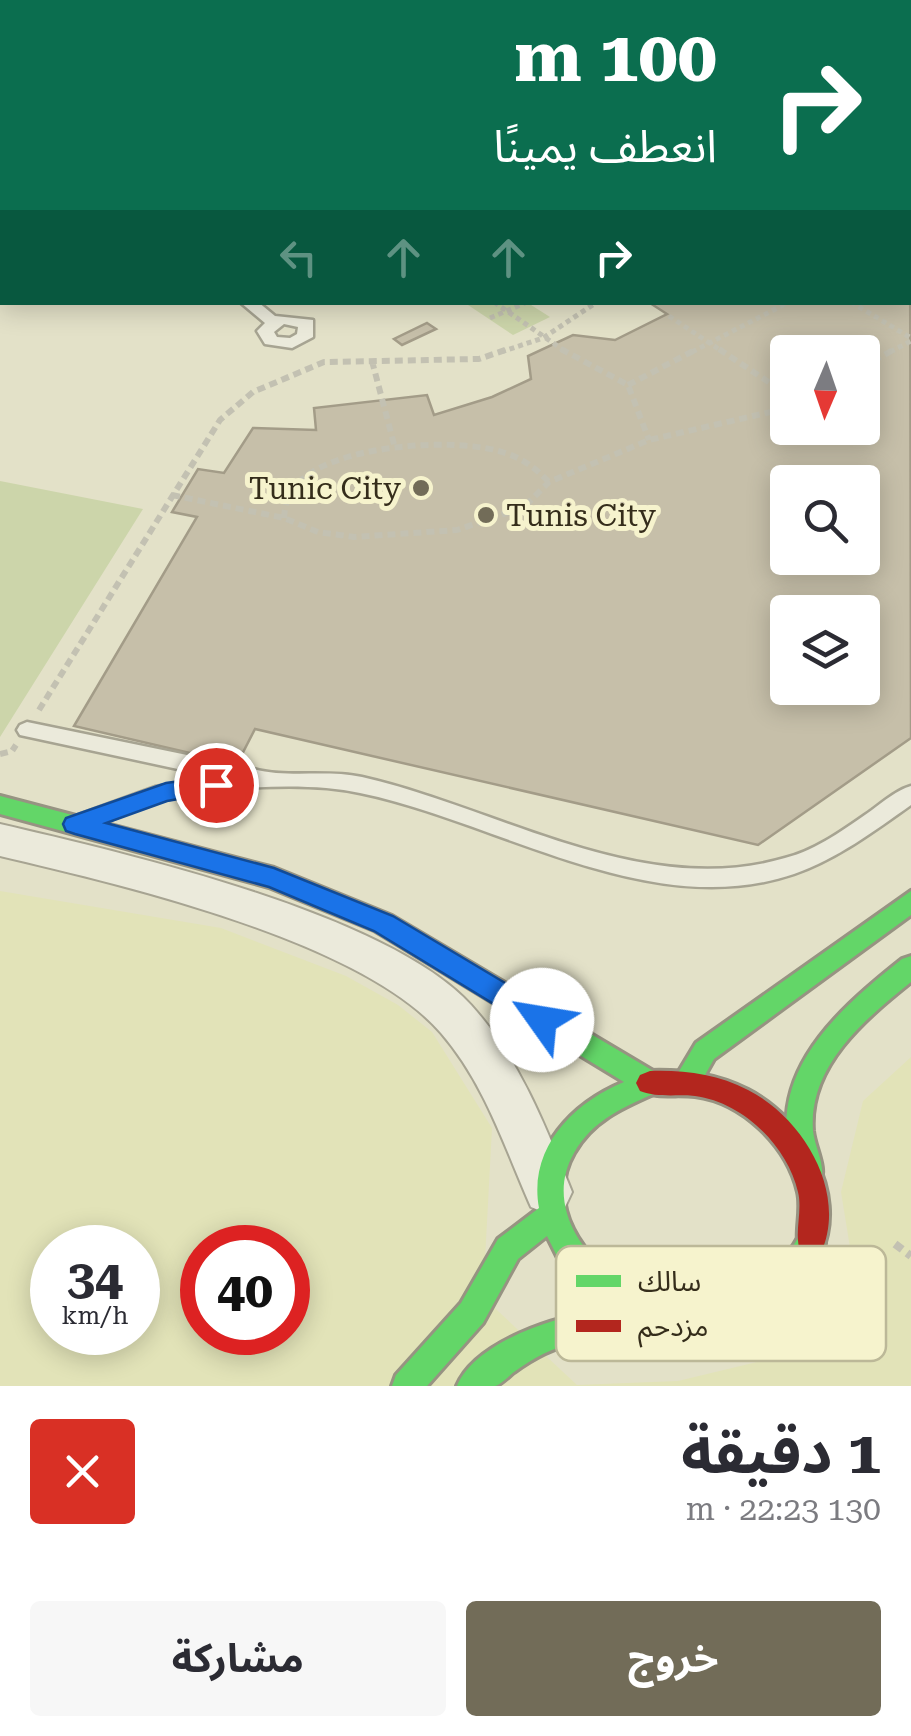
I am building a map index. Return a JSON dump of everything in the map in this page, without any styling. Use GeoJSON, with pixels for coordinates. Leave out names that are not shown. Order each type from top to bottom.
{"type":"FeatureCollection","features":[{"type":"Feature","properties":{"kind":"street"},"geometry":{"type":"LineString","coordinates":[[0,805],[274,878],[384,923],[650,1083]]}},
{"type":"Feature","properties":{"kind":"street"},"geometry":{"type":"LineString","coordinates":[[0,840],[220,898],[295,925],[432,995],[478,1045],[508,1091],[563,1246]]}},
{"type":"Feature","properties":{"kind":"street"},"geometry":{"type":"LineString","coordinates":[[686,1082],[705,1051],[911,901]]}},
{"type":"Feature","properties":{"kind":"street"},"geometry":{"type":"LineString","coordinates":[[812,1246],[816,1206],[798,1122],[816,1065],[860,1007],[911,967]]}},
{"type":"Feature","properties":{"kind":"street"},"geometry":{"type":"LineString","coordinates":[[408,1386],[472,1313],[508,1249],[551,1206],[554,1164],[568,1134],[590,1110],[604,1102],[650,1083],[686,1082],[724,1092],[759,1110],[788,1137],[807,1170],[816,1206]]}},
{"type":"Feature","properties":{"kind":"street"},"geometry":{"type":"LineString","coordinates":[[472,1386],[491,1369],[556,1335]]}},
{"type":"Feature","properties":{"kind":"lane"},"geometry":{"type":"LineString","coordinates":[[252,305],[273,322]]}},
{"type":"Feature","properties":{"kind":"lane"},"geometry":{"type":"LineString","coordinates":[[27,730],[282,782]]}},
{"type":"Feature","properties":{"kind":"lane"},"geometry":{"type":"LineString","coordinates":[[75,824],[166,792],[282,782],[358,784],[622,866],[718,878],[786,867],[822,852],[911,794]]}},
{"type":"Feature","properties":{"kind":"path"},"geometry":{"type":"LineString","coordinates":[[498,305],[543,338],[628,386],[649,440]]}},
{"type":"Feature","properties":{"kind":"path"},"geometry":{"type":"LineString","coordinates":[[490,318],[519,305]]}},
{"type":"Feature","properties":{"kind":"path"},"geometry":{"type":"LineString","coordinates":[[0,754],[12,751],[27,730],[220,420],[253,392],[324,362],[480,359],[543,338],[592,305]]}},
{"type":"Feature","properties":{"kind":"path"},"geometry":{"type":"LineString","coordinates":[[628,386],[781,305]]}},
{"type":"Feature","properties":{"kind":"path"},"geometry":{"type":"LineString","coordinates":[[856,305],[911,339],[880,357]]}},
{"type":"Feature","properties":{"kind":"path"},"geometry":{"type":"LineString","coordinates":[[668,316],[770,383]]}},
{"type":"Feature","properties":{"kind":"path"},"geometry":{"type":"LineString","coordinates":[[372,361],[395,448]]}},
{"type":"Feature","properties":{"kind":"path"},"geometry":{"type":"LineString","coordinates":[[172,495],[284,518],[318,532],[354,537],[410,536],[495,520],[524,508],[549,482],[649,440],[770,412]]}},
{"type":"Feature","properties":{"kind":"path"},"geometry":{"type":"LineString","coordinates":[[284,518],[286,499],[298,483],[358,455],[395,448],[476,448],[519,456],[541,468],[549,482]]}},
{"type":"Feature","properties":{"kind":"path"},"geometry":{"type":"LineString","coordinates":[[895,1244],[911,1256]]}},
{"type":"Feature","properties":{"kind":"green space"},"geometry":{"type":"Polygon","coordinates":[[[468,305],[531,305],[550,317],[513,335],[468,305]]]}},
{"type":"Feature","properties":{"kind":"green space"},"geometry":{"type":"Polygon","coordinates":[[[0,481],[143,509],[0,737],[0,481]]]}},
{"type":"Feature","properties":{"kind":"green space"},"geometry":{"type":"Polygon","coordinates":[[[0,891],[221,928],[346,976],[398,1005],[432,1032],[492,1128],[483,1297],[577,1385],[678,1381],[759,1361],[886,1361],[886,1246],[850,1246],[841,1192],[863,1101],[911,1057],[911,1386],[0,1386],[0,891]]]}},
{"type":"Feature","properties":{"kind":"building","name":"Tunis City"},"geometry":{"type":"Polygon","coordinates":[[[653,305],[910,305],[911,738],[758,845],[255,729],[237,764],[74,726],[197,517],[172,512],[198,469],[224,473],[253,428],[316,430],[314,408],[427,395],[434,415],[492,397],[531,379],[528,356],[573,335],[615,340],[667,314],[653,305]]]}},
{"type":"Feature","properties":{"kind":"building"},"geometry":{"type":"Polygon","coordinates":[[[427,323],[436,329],[402,345],[394,339],[427,323]]]}},
{"type":"Feature","properties":{"kind":"traffic: fast"},"geometry":{"type":"LineString","coordinates":[[0,805],[274,878],[383,923],[650,1083]]}},
{"type":"Feature","properties":{"kind":"traffic: fast"},"geometry":{"type":"LineString","coordinates":[[686,1083],[705,1051],[911,901]]}},
{"type":"Feature","properties":{"kind":"traffic: fast"},"geometry":{"type":"LineString","coordinates":[[810,1174],[799,1128],[808,1079],[820,1057],[853,1016],[911,967]]}},
{"type":"Feature","properties":{"kind":"traffic: fast"},"geometry":{"type":"LineString","coordinates":[[566,1246],[551,1196],[552,1173],[560,1150],[595,1110],[650,1083]]}},
{"type":"Feature","properties":{"kind":"traffic: fast"},"geometry":{"type":"LineString","coordinates":[[407,1386],[472,1313],[508,1249],[552,1215]]}},
{"type":"Feature","properties":{"kind":"traffic: fast"},"geometry":{"type":"LineString","coordinates":[[472,1386],[517,1352],[556,1333]]}},
{"type":"Feature","properties":{"kind":"traffic: jam"},"geometry":{"type":"LineString","coordinates":[[650,1083],[694,1084],[720,1090],[741,1099],[779,1130],[795,1150],[814,1196],[811,1243]]}},
{"type":"Feature","properties":{"kind":"place","name":"Tunic City"},"geometry":{"type":"Point","coordinates":[421,488]}},
{"type":"Feature","properties":{"kind":"place","name":"Tunis City"},"geometry":{"type":"Point","coordinates":[486,515]}},
{"type":"Feature","properties":{"kind":"route"},"geometry":{"type":"LineString","coordinates":[[216,785],[166,792],[75,824],[274,878],[384,923],[542,1020]]}}]}
